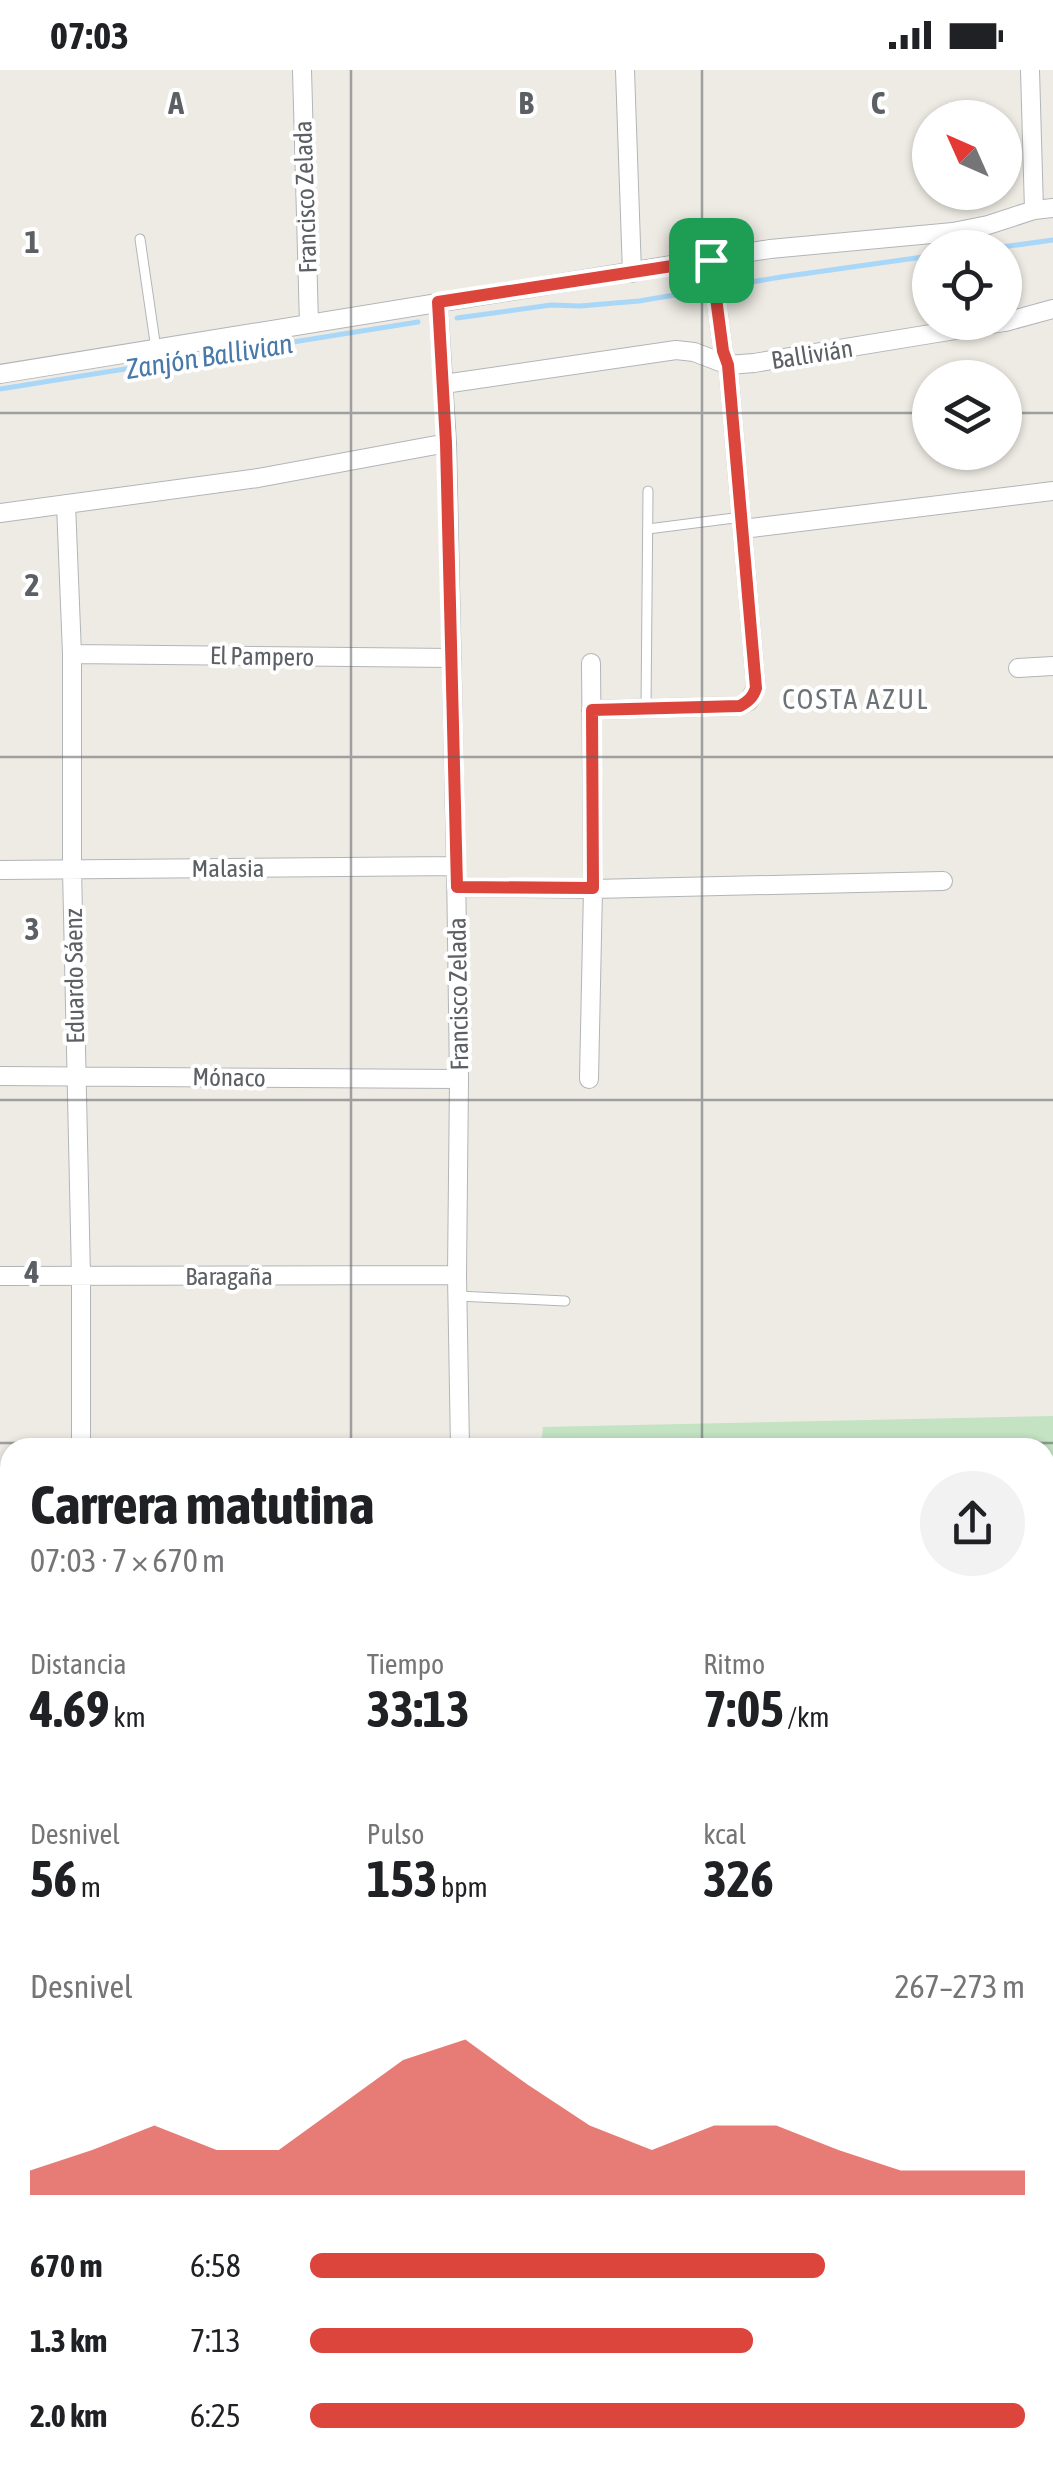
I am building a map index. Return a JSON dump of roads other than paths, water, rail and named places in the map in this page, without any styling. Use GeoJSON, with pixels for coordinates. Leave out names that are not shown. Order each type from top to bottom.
{"type":"FeatureCollection","features":[{"type":"Feature","properties":{"kind":"street","name":"Francisco Zelada"},"geometry":{"type":"LineString","coordinates":[[302,70],[309,324]]}},
{"type":"Feature","properties":{"kind":"street"},"geometry":{"type":"LineString","coordinates":[[625,70],[632,273]]}},
{"type":"Feature","properties":{"kind":"street"},"geometry":{"type":"LineString","coordinates":[[1030,70],[1034,210]]}},
{"type":"Feature","properties":{"kind":"street"},"geometry":{"type":"LineString","coordinates":[[0,374],[770,250],[953,232],[1053,208]]}},
{"type":"Feature","properties":{"kind":"street"},"geometry":{"type":"LineString","coordinates":[[592,710],[740,706],[749,701],[756,688],[728,365],[711,260]]}},
{"type":"Feature","properties":{"kind":"street","name":"Francisco Zelada"},"geometry":{"type":"LineString","coordinates":[[438,302],[446,443],[457,887],[460,1438]]}},
{"type":"Feature","properties":{"kind":"street","name":"Ballivián"},"geometry":{"type":"LineString","coordinates":[[1022,318],[1053,310]]}},
{"type":"Feature","properties":{"kind":"street","name":"Ballivián"},"geometry":{"type":"LineString","coordinates":[[444,384],[676,350],[694,352],[728,365],[754,364],[912,338]]}},
{"type":"Feature","properties":{"kind":"street"},"geometry":{"type":"LineString","coordinates":[[0,514],[258,478],[446,443]]}},
{"type":"Feature","properties":{"kind":"street"},"geometry":{"type":"LineString","coordinates":[[742,523],[1053,492]]}},
{"type":"Feature","properties":{"kind":"street","name":"Eduardo Sáenz"},"geometry":{"type":"LineString","coordinates":[[66,504],[72,654],[81,1438]]}},
{"type":"Feature","properties":{"kind":"street","name":"El Pampero"},"geometry":{"type":"LineString","coordinates":[[72,654],[452,658]]}},
{"type":"Feature","properties":{"kind":"street"},"geometry":{"type":"LineString","coordinates":[[589,1079],[593,888],[591,662]]}},
{"type":"Feature","properties":{"kind":"street"},"geometry":{"type":"LineString","coordinates":[[1018,668],[1053,666]]}},
{"type":"Feature","properties":{"kind":"street","name":"Malasia"},"geometry":{"type":"LineString","coordinates":[[0,870],[456,866]]}},
{"type":"Feature","properties":{"kind":"street"},"geometry":{"type":"LineString","coordinates":[[457,887],[942,881]]}},
{"type":"Feature","properties":{"kind":"street","name":"Mónaco"},"geometry":{"type":"LineString","coordinates":[[0,1076],[459,1080]]}},
{"type":"Feature","properties":{"kind":"street","name":"Baragaña"},"geometry":{"type":"LineString","coordinates":[[0,1276],[457,1275]]}},
{"type":"Feature","properties":{"kind":"lane"},"geometry":{"type":"LineString","coordinates":[[140,239],[156,348]]}},
{"type":"Feature","properties":{"kind":"lane"},"geometry":{"type":"LineString","coordinates":[[646,708],[648,491]]}},
{"type":"Feature","properties":{"kind":"lane"},"geometry":{"type":"LineString","coordinates":[[648,529],[742,523]]}},
{"type":"Feature","properties":{"kind":"lane"},"geometry":{"type":"LineString","coordinates":[[458,1296],[565,1301]]}},
{"type":"Feature","properties":{"kind":"waterway","name":"Zanjón Ballivian"},"geometry":{"type":"LineString","coordinates":[[1022,244],[1053,240]]}},
{"type":"Feature","properties":{"kind":"waterway","name":"Zanjón Ballivian"},"geometry":{"type":"LineString","coordinates":[[457,318],[551,305],[639,301],[912,259]]}},
{"type":"Feature","properties":{"kind":"waterway","name":"Zanjón Ballivian"},"geometry":{"type":"LineString","coordinates":[[0,389],[418,322]]}},
{"type":"Feature","properties":{"kind":"district","name":"COSTA AZUL"},"geometry":{"type":"Point","coordinates":[856,699]}}]}
